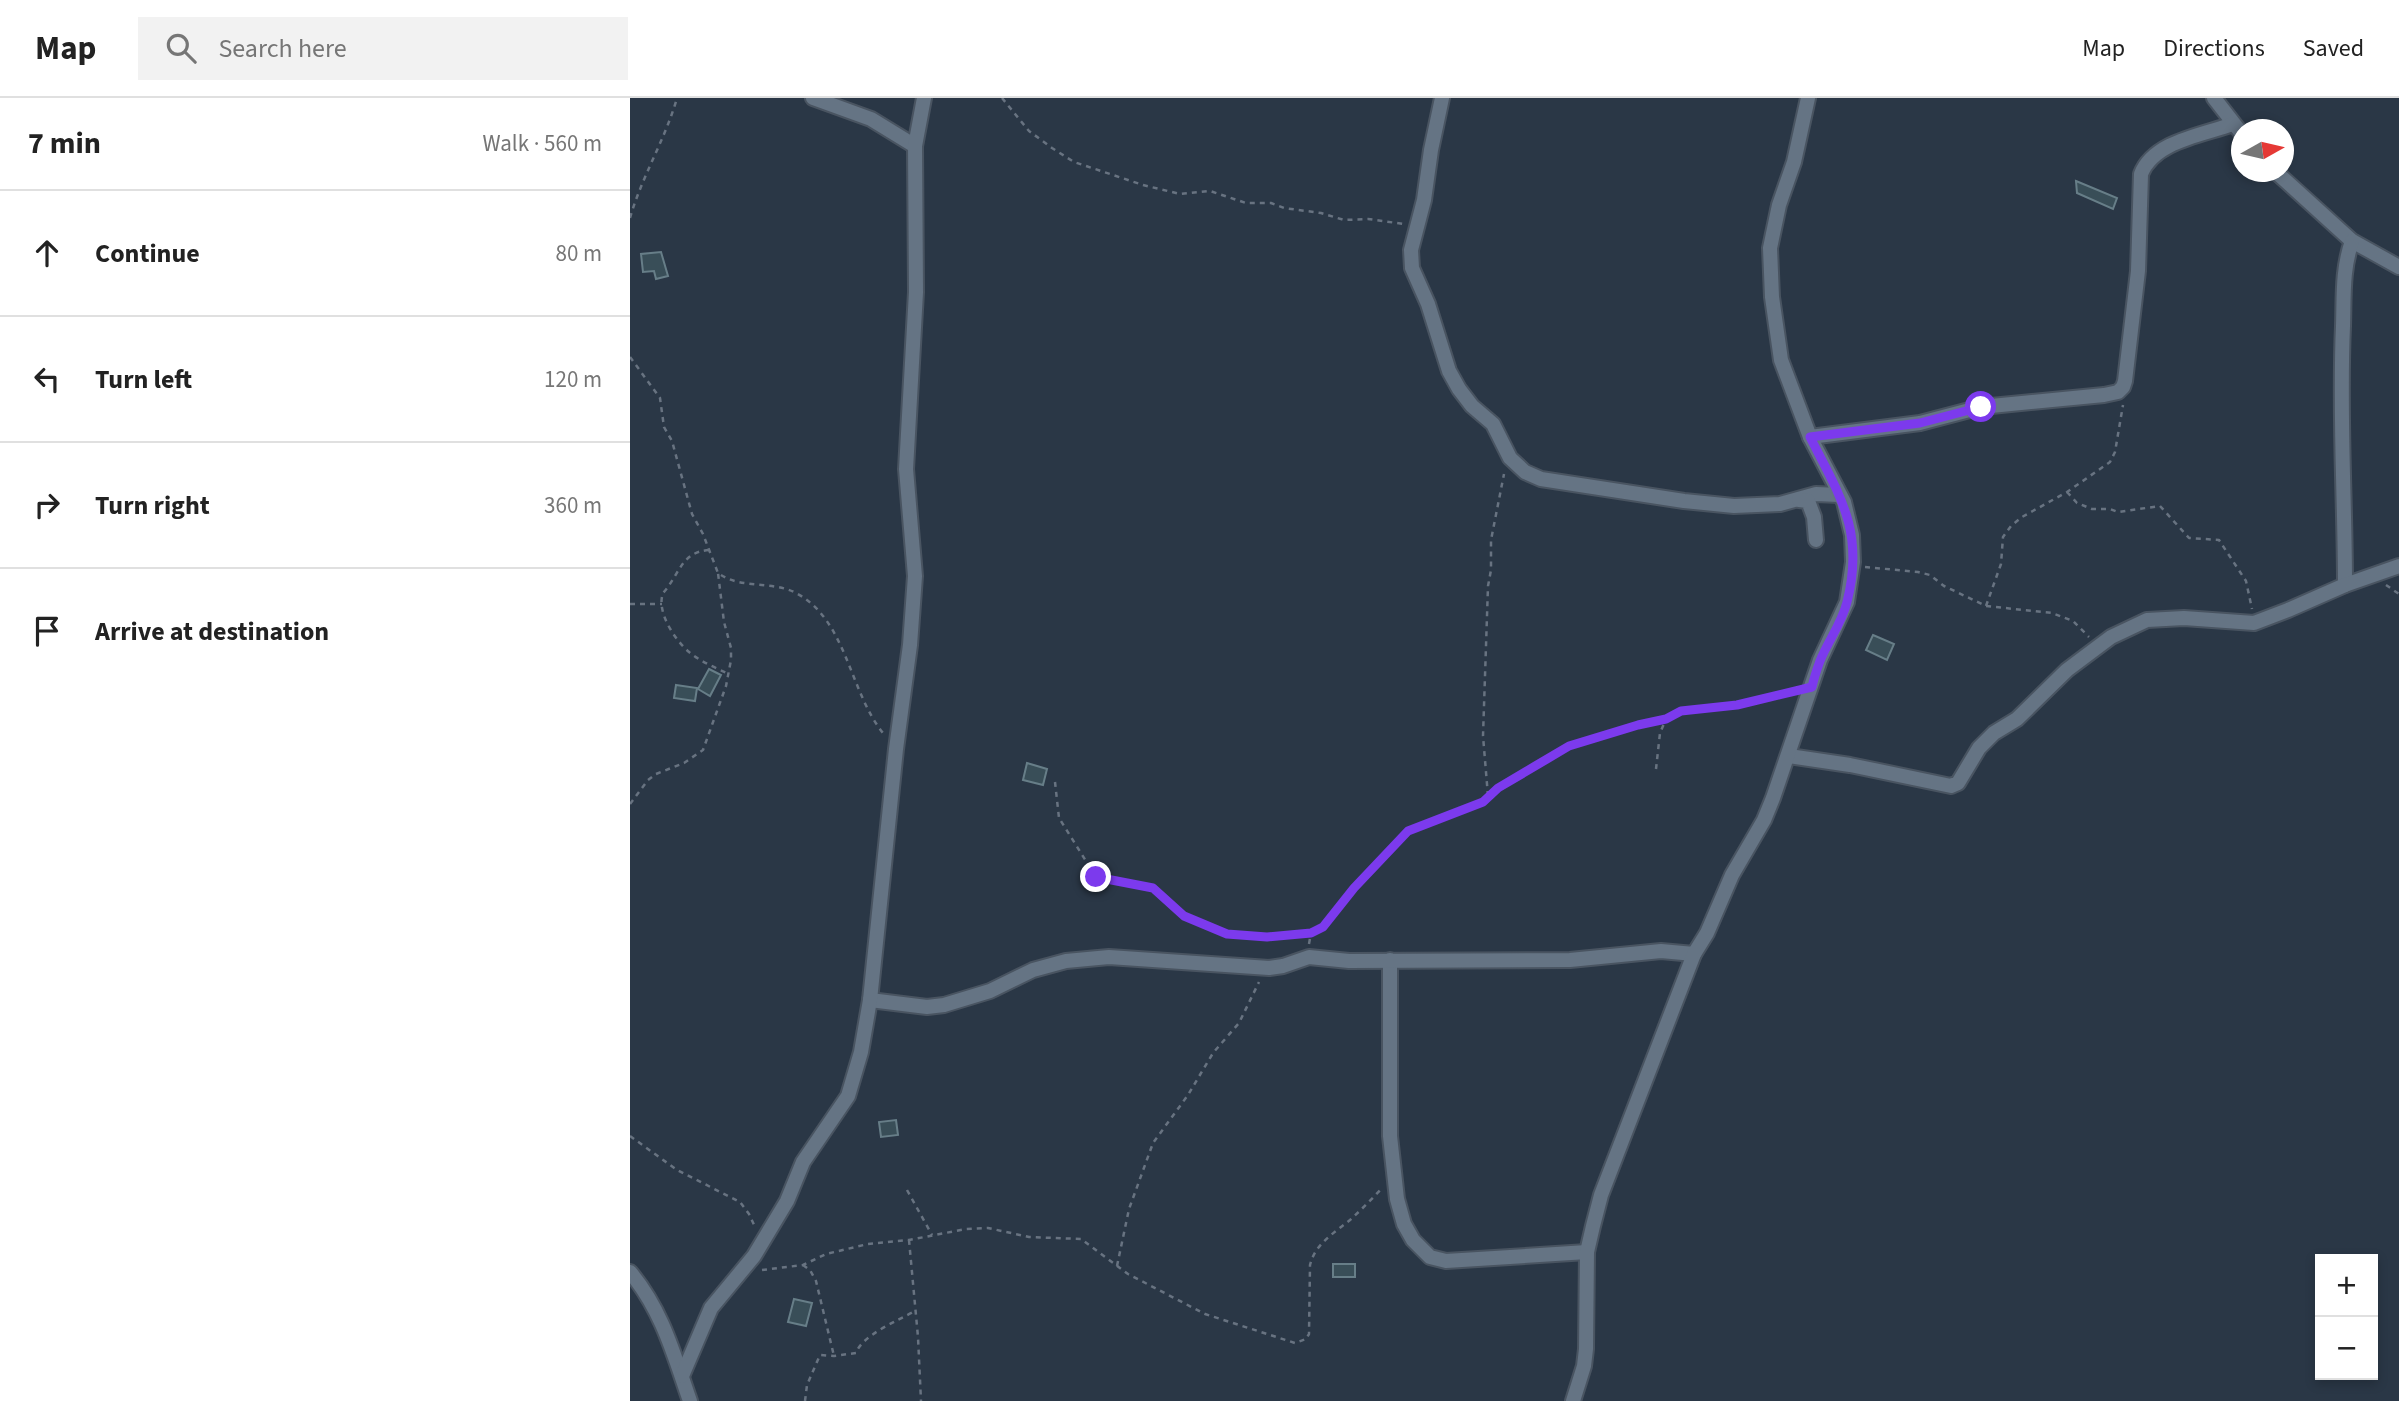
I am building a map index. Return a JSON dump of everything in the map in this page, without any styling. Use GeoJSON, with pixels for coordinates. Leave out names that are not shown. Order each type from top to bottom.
{"type":"FeatureCollection","features":[{"type":"Feature","properties":{"kind":"street"},"geometry":{"type":"LineString","coordinates":[[813,98],[872,119],[915,146]]}},
{"type":"Feature","properties":{"kind":"street"},"geometry":{"type":"LineString","coordinates":[[685,1391],[705,1319],[719,1297],[754,1256],[787,1201],[803,1162],[848,1096],[861,1052],[870,1000],[896,749],[910,645],[915,576],[906,469],[916,292],[915,146],[924,98]]}},
{"type":"Feature","properties":{"kind":"street"},"geometry":{"type":"LineString","coordinates":[[1443,98],[1411,250],[1412,268],[1428,304],[1449,371],[1472,406],[1493,424],[1510,458],[1525,472],[1541,479],[1684,501],[1757,506],[1780,505],[1816,494],[1839,495]]}},
{"type":"Feature","properties":{"kind":"street"},"geometry":{"type":"LineString","coordinates":[[1573,1401],[1586,1349],[1587,1252],[1601,1195],[1693,954],[1707,933],[1732,875],[1764,820],[1820,660],[1847,602],[1853,562],[1850,522],[1810,437],[1781,359],[1772,296],[1770,247],[1794,162],[1808,98]]}},
{"type":"Feature","properties":{"kind":"street"},"geometry":{"type":"LineString","coordinates":[[2214,98],[2231,121]]}},
{"type":"Feature","properties":{"kind":"street"},"geometry":{"type":"LineString","coordinates":[[1810,437],[1920,423],[1981,407],[2118,392],[2123,387],[2138,271],[2141,174],[2146,162],[2154,154],[2172,145],[2231,130]]}},
{"type":"Feature","properties":{"kind":"street"},"geometry":{"type":"LineString","coordinates":[[2287,182],[2352,241],[2399,267]]}},
{"type":"Feature","properties":{"kind":"street"},"geometry":{"type":"LineString","coordinates":[[2345,585],[2341,365],[2343,281],[2352,241]]}},
{"type":"Feature","properties":{"kind":"street"},"geometry":{"type":"LineString","coordinates":[[1799,500],[1808,501],[1814,517],[1816,540]]}},
{"type":"Feature","properties":{"kind":"street"},"geometry":{"type":"LineString","coordinates":[[1788,756],[1850,765],[1951,786],[1958,783],[1979,748],[1994,733],[2017,719],[2067,670],[2111,637],[2147,620],[2184,618],[2254,622],[2399,566]]}},
{"type":"Feature","properties":{"kind":"street"},"geometry":{"type":"LineString","coordinates":[[870,1000],[927,1007],[944,1004],[990,991],[1033,970],[1066,961],[1109,957],[1269,968],[1309,957],[1349,961],[1570,960],[1661,951],[1693,954]]}},
{"type":"Feature","properties":{"kind":"street"},"geometry":{"type":"LineString","coordinates":[[1390,960],[1390,1136],[1394,1175],[1404,1224],[1413,1240],[1430,1256],[1446,1261],[1587,1252]]}},
{"type":"Feature","properties":{"kind":"street"},"geometry":{"type":"LineString","coordinates":[[630,1272],[644,1289],[669,1335],[685,1391]]}},
{"type":"Feature","properties":{"kind":"path"},"geometry":{"type":"LineString","coordinates":[[630,218],[637,196],[669,127],[677,98]]}},
{"type":"Feature","properties":{"kind":"path"},"geometry":{"type":"LineString","coordinates":[[1002,98],[1029,131],[1074,162],[1143,186],[1180,194],[1210,191],[1246,203],[1271,203],[1344,220],[1399,222],[1417,231]]}},
{"type":"Feature","properties":{"kind":"path"},"geometry":{"type":"LineString","coordinates":[[630,357],[660,398],[664,427],[672,441],[692,514],[718,573],[724,622],[731,648],[729,674],[702,750],[684,763],[656,774],[648,780],[630,804]]}},
{"type":"Feature","properties":{"kind":"path"},"geometry":{"type":"LineString","coordinates":[[1986,606],[2001,564],[2003,537],[2011,526],[2067,492],[2109,462],[2115,452],[2120,427],[2123,387]]}},
{"type":"Feature","properties":{"kind":"path"},"geometry":{"type":"LineString","coordinates":[[1488,796],[1483,736],[1488,586],[1491,540],[1499,488],[1510,458]]}},
{"type":"Feature","properties":{"kind":"path"},"geometry":{"type":"LineString","coordinates":[[2067,492],[2077,503],[2092,509],[2118,512],[2160,506],[2189,538],[2219,540],[2246,581],[2254,622]]}},
{"type":"Feature","properties":{"kind":"path"},"geometry":{"type":"LineString","coordinates":[[709,550],[693,552],[685,560],[663,593],[663,614],[682,645],[691,654],[729,674]]}},
{"type":"Feature","properties":{"kind":"path"},"geometry":{"type":"LineString","coordinates":[[1853,562],[1873,569],[1930,575],[1944,586],[1986,606],[2052,612],[2079,625],[2097,648]]}},
{"type":"Feature","properties":{"kind":"path"},"geometry":{"type":"LineString","coordinates":[[718,573],[745,584],[770,586],[795,593],[809,603],[833,630],[867,709],[896,749]]}},
{"type":"Feature","properties":{"kind":"path"},"geometry":{"type":"LineString","coordinates":[[630,604],[662,604]]}},
{"type":"Feature","properties":{"kind":"path"},"geometry":{"type":"LineString","coordinates":[[1055,782],[1059,818],[1096,877],[1153,888],[1184,916],[1227,934],[1267,937],[1311,933],[1323,927],[1354,888],[1408,831],[1472,806],[1509,780],[1569,746],[1628,727],[1666,719],[1681,711],[1737,705],[1812,687]]}},
{"type":"Feature","properties":{"kind":"path"},"geometry":{"type":"LineString","coordinates":[[1656,769],[1660,733],[1666,719]]}},
{"type":"Feature","properties":{"kind":"path"},"geometry":{"type":"LineString","coordinates":[[1309,957],[1308,938],[1311,933]]}},
{"type":"Feature","properties":{"kind":"path"},"geometry":{"type":"LineString","coordinates":[[1117,1266],[1129,1209],[1153,1143],[1188,1095],[1213,1053],[1239,1023],[1269,968]]}},
{"type":"Feature","properties":{"kind":"path"},"geometry":{"type":"LineString","coordinates":[[630,1136],[677,1170],[740,1202],[764,1237]]}},
{"type":"Feature","properties":{"kind":"path"},"geometry":{"type":"LineString","coordinates":[[740,1273],[803,1265],[826,1254],[867,1244],[909,1240],[966,1229],[988,1228],[1028,1237],[1081,1239],[1141,1282],[1205,1314],[1292,1342],[1304,1340],[1308,1334],[1310,1265],[1313,1255],[1327,1238],[1352,1218],[1394,1175]]}},
{"type":"Feature","properties":{"kind":"path"},"geometry":{"type":"LineString","coordinates":[[907,1190],[932,1235]]}},
{"type":"Feature","properties":{"kind":"path"},"geometry":{"type":"LineString","coordinates":[[909,1240],[921,1401]]}},
{"type":"Feature","properties":{"kind":"path"},"geometry":{"type":"LineString","coordinates":[[803,1265],[810,1270],[816,1281],[834,1356]]}},
{"type":"Feature","properties":{"kind":"path"},"geometry":{"type":"LineString","coordinates":[[805,1401],[807,1385],[817,1357],[856,1353],[858,1346],[866,1339],[915,1311]]}},
{"type":"Feature","properties":{"kind":"building"},"geometry":{"type":"Polygon","coordinates":[[[2076,181],[2117,198],[2113,209],[2077,193],[2076,181]]]}},
{"type":"Feature","properties":{"kind":"building"},"geometry":{"type":"Polygon","coordinates":[[[661,252],[668,276],[656,279],[654,271],[643,272],[641,254],[661,252]]]}},
{"type":"Feature","properties":{"kind":"building"},"geometry":{"type":"Polygon","coordinates":[[[1873,635],[1894,644],[1887,660],[1866,650],[1873,635]]]}},
{"type":"Feature","properties":{"kind":"building"},"geometry":{"type":"Polygon","coordinates":[[[709,669],[721,675],[710,696],[698,689],[709,669]]]}},
{"type":"Feature","properties":{"kind":"building"},"geometry":{"type":"Polygon","coordinates":[[[676,685],[697,688],[695,701],[674,698],[676,685]]]}},
{"type":"Feature","properties":{"kind":"building"},"geometry":{"type":"Polygon","coordinates":[[[1027,763],[1047,769],[1043,785],[1023,780],[1027,763]]]}},
{"type":"Feature","properties":{"kind":"building"},"geometry":{"type":"Polygon","coordinates":[[[896,1120],[898,1135],[881,1137],[879,1122],[896,1120]]]}},
{"type":"Feature","properties":{"kind":"building"},"geometry":{"type":"Polygon","coordinates":[[[1333,1264],[1355,1264],[1355,1277],[1333,1277],[1333,1264]]]}},
{"type":"Feature","properties":{"kind":"building"},"geometry":{"type":"Polygon","coordinates":[[[794,1299],[812,1303],[806,1326],[788,1322],[794,1299]]]}},
{"type":"Feature","properties":{"kind":"route"},"geometry":{"type":"LineString","coordinates":[[1096,877],[1153,888],[1184,916],[1227,934],[1267,937],[1311,933],[1323,927],[1354,888],[1408,831],[1483,802],[1498,788],[1569,746],[1666,719],[1681,711],[1737,705],[1812,687],[1820,660],[1847,602],[1853,549],[1850,522],[1843,502],[1810,437],[1920,423],[1981,407]]}}]}
